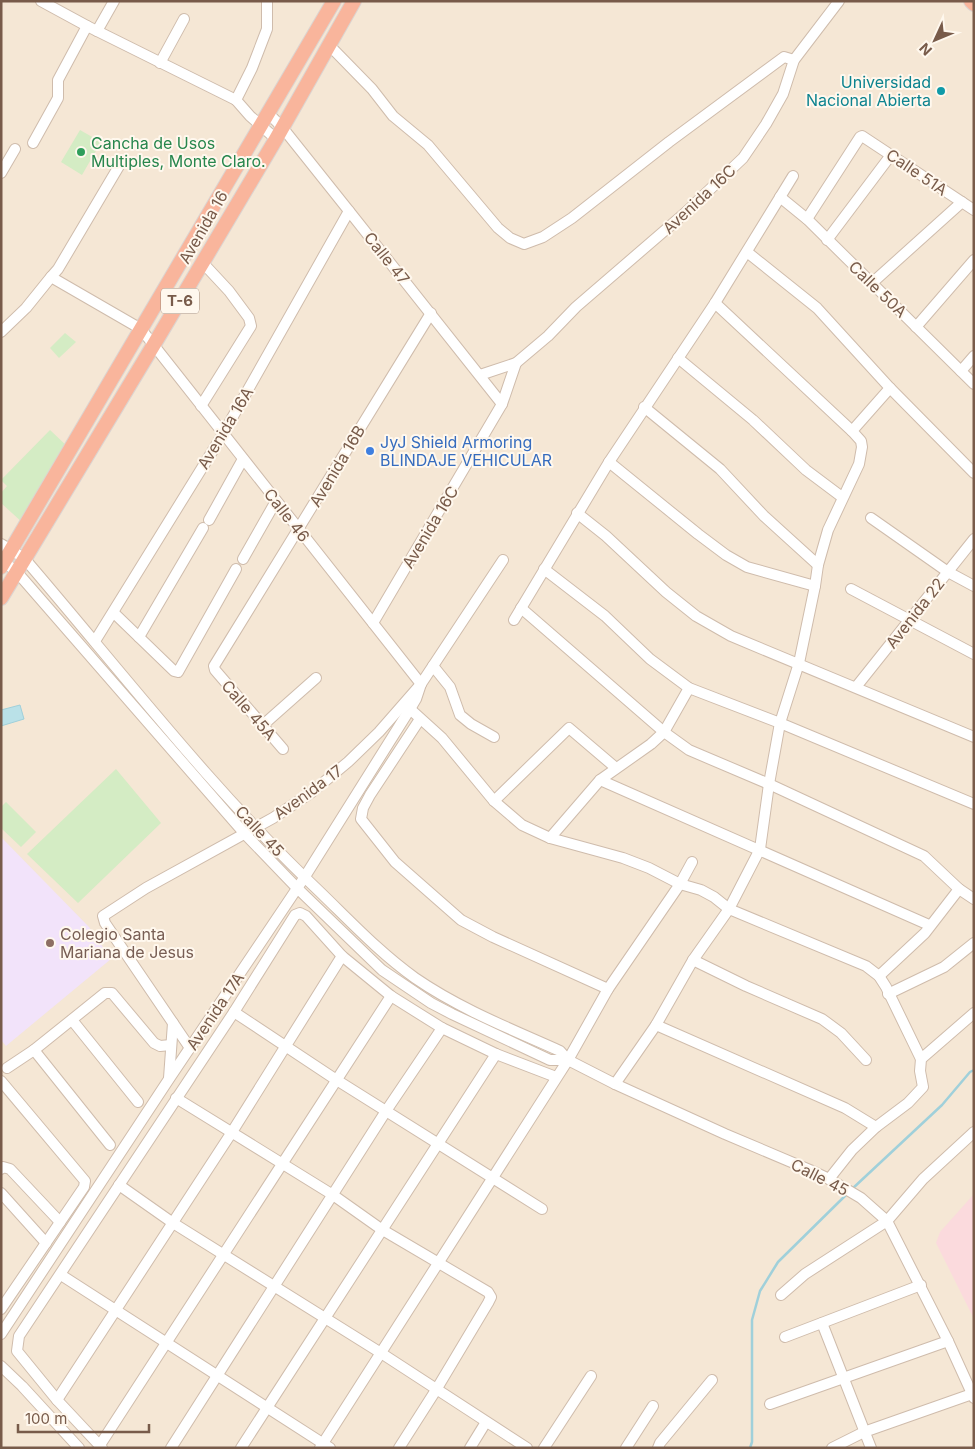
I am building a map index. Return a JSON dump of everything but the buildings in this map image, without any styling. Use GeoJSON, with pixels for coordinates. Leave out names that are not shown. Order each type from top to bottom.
{"type":"FeatureCollection","features":[{"type":"Feature","properties":{"kind":"highway","name":"Avenida 16"},"geometry":{"type":"LineString","coordinates":[[4,556],[269,114],[334,1]]}},
{"type":"Feature","properties":{"kind":"highway","name":"Avenida 16"},"geometry":{"type":"LineString","coordinates":[[1,598],[154,346],[354,1]]}},
{"type":"Feature","properties":{"kind":"highway"},"geometry":{"type":"LineString","coordinates":[[970,1],[974,4]]}},
{"type":"Feature","properties":{"kind":"street"},"geometry":{"type":"LineString","coordinates":[[41,1],[97,32],[236,100],[261,126],[279,133]]}},
{"type":"Feature","properties":{"kind":"street"},"geometry":{"type":"LineString","coordinates":[[97,32],[114,1]]}},
{"type":"Feature","properties":{"kind":"street"},"geometry":{"type":"LineString","coordinates":[[236,100],[252,68],[267,28],[267,1]]}},
{"type":"Feature","properties":{"kind":"street","name":"Avenida 16C"},"geometry":{"type":"LineString","coordinates":[[373,623],[502,404],[516,364],[548,336],[576,307],[685,213],[743,158],[783,94],[794,60],[839,1]]}},
{"type":"Feature","properties":{"kind":"street"},"geometry":{"type":"LineString","coordinates":[[160,63],[184,19]]}},
{"type":"Feature","properties":{"kind":"street"},"geometry":{"type":"LineString","coordinates":[[33,143],[58,98],[58,80],[87,26]]}},
{"type":"Feature","properties":{"kind":"street"},"geometry":{"type":"LineString","coordinates":[[329,44],[372,89],[393,116],[428,145],[498,228],[510,238],[524,244],[543,237],[572,218],[670,142],[784,58],[794,60]]}},
{"type":"Feature","properties":{"kind":"street","name":"Calle 47"},"geometry":{"type":"LineString","coordinates":[[269,114],[279,133],[349,211],[502,404]]}},
{"type":"Feature","properties":{"kind":"street","name":"Calle 51A"},"geometry":{"type":"LineString","coordinates":[[806,219],[860,136],[865,137],[974,210]]}},
{"type":"Feature","properties":{"kind":"street"},"geometry":{"type":"LineString","coordinates":[[1,173],[15,149]]}},
{"type":"Feature","properties":{"kind":"street"},"geometry":{"type":"LineString","coordinates":[[827,240],[891,155]]}},
{"type":"Feature","properties":{"kind":"street"},"geometry":{"type":"LineString","coordinates":[[1,332],[26,308],[58,269],[122,161]]}},
{"type":"Feature","properties":{"kind":"street"},"geometry":{"type":"LineString","coordinates":[[514,620],[609,462],[715,302],[793,176]]}},
{"type":"Feature","properties":{"kind":"street","name":"Calle 50A"},"geometry":{"type":"LineString","coordinates":[[780,197],[806,219],[974,384]]}},
{"type":"Feature","properties":{"kind":"street"},"geometry":{"type":"LineString","coordinates":[[872,283],[962,202]]}},
{"type":"Feature","properties":{"kind":"street","name":"Avenida 16A"},"geometry":{"type":"LineString","coordinates":[[95,641],[223,434],[349,211]]}},
{"type":"Feature","properties":{"kind":"street"},"geometry":{"type":"LineString","coordinates":[[747,252],[816,308],[890,388],[974,473]]}},
{"type":"Feature","properties":{"kind":"street"},"geometry":{"type":"LineString","coordinates":[[916,327],[974,260]]}},
{"type":"Feature","properties":{"kind":"street"},"geometry":{"type":"LineString","coordinates":[[201,406],[251,322],[229,291],[202,262]]}},
{"type":"Feature","properties":{"kind":"street"},"geometry":{"type":"LineString","coordinates":[[51,277],[141,329]]}},
{"type":"Feature","properties":{"kind":"street"},"geometry":{"type":"LineString","coordinates":[[616,1084],[656,1025],[693,960],[729,909],[760,850],[780,723],[799,663],[818,565],[828,530],[859,464],[862,447],[861,441],[852,431],[715,302]]}},
{"type":"Feature","properties":{"kind":"street","name":"Avenida 16B"},"geometry":{"type":"LineString","coordinates":[[215,670],[214,666],[431,313]]}},
{"type":"Feature","properties":{"kind":"street","name":"Calle 46"},"geometry":{"type":"LineString","coordinates":[[141,329],[421,684]]}},
{"type":"Feature","properties":{"kind":"street"},"geometry":{"type":"LineString","coordinates":[[961,371],[974,356]]}},
{"type":"Feature","properties":{"kind":"street"},"geometry":{"type":"LineString","coordinates":[[678,358],[753,420],[806,470],[842,497]]}},
{"type":"Feature","properties":{"kind":"street"},"geometry":{"type":"LineString","coordinates":[[480,375],[516,364]]}},
{"type":"Feature","properties":{"kind":"street"},"geometry":{"type":"LineString","coordinates":[[852,431],[890,388]]}},
{"type":"Feature","properties":{"kind":"street"},"geometry":{"type":"LineString","coordinates":[[644,408],[720,469],[764,516],[818,565]]}},
{"type":"Feature","properties":{"kind":"street"},"geometry":{"type":"LineString","coordinates":[[139,637],[243,459]]}},
{"type":"Feature","properties":{"kind":"street"},"geometry":{"type":"LineString","coordinates":[[609,462],[726,555],[747,567],[815,586]]}},
{"type":"Feature","properties":{"kind":"street"},"geometry":{"type":"LineString","coordinates":[[243,559],[276,501]]}},
{"type":"Feature","properties":{"kind":"street"},"geometry":{"type":"LineString","coordinates":[[577,514],[606,536],[666,592],[696,616],[732,636],[974,737]]}},
{"type":"Feature","properties":{"kind":"street"},"geometry":{"type":"LineString","coordinates":[[871,518],[948,572],[974,586]]}},
{"type":"Feature","properties":{"kind":"street","name":"Avenida 22"},"geometry":{"type":"LineString","coordinates":[[856,687],[974,539]]}},
{"type":"Feature","properties":{"kind":"street","name":"Calle 45"},"geometry":{"type":"LineString","coordinates":[[4,556],[24,558],[173,734],[256,828],[304,878],[386,956],[417,979],[463,1006],[560,1051],[568,1060],[724,1134],[829,1179],[861,1198],[887,1221],[921,1285],[973,1396]]}},
{"type":"Feature","properties":{"kind":"street","name":"Calle 45"},"geometry":{"type":"LineString","coordinates":[[4,556],[245,834],[297,888],[382,970],[431,1003],[550,1060],[568,1060]]}},
{"type":"Feature","properties":{"kind":"street"},"geometry":{"type":"LineString","coordinates":[[421,684],[502,560]]}},
{"type":"Feature","properties":{"kind":"street"},"geometry":{"type":"LineString","coordinates":[[114,613],[174,671],[178,672],[236,569]]}},
{"type":"Feature","properties":{"kind":"street"},"geometry":{"type":"LineString","coordinates":[[544,569],[605,616],[650,659],[689,688],[780,723],[974,804]]}},
{"type":"Feature","properties":{"kind":"street"},"geometry":{"type":"LineString","coordinates":[[851,589],[974,654]]}},
{"type":"Feature","properties":{"kind":"street"},"geometry":{"type":"LineString","coordinates":[[521,608],[664,732],[688,750],[769,784],[924,856],[959,889],[974,899]]}},
{"type":"Feature","properties":{"kind":"street"},"geometry":{"type":"LineString","coordinates":[[433,666],[450,687],[460,715],[471,724],[494,737]]}},
{"type":"Feature","properties":{"kind":"street","name":"Calle 45A"},"geometry":{"type":"LineString","coordinates":[[215,670],[282,749]]}},
{"type":"Feature","properties":{"kind":"street"},"geometry":{"type":"LineString","coordinates":[[263,725],[316,678]]}},
{"type":"Feature","properties":{"kind":"street","name":"Avenida 17"},"geometry":{"type":"LineString","coordinates":[[173,1023],[105,923],[103,919],[104,914],[146,888],[256,828],[312,792],[348,762],[379,732],[421,684]]}},
{"type":"Feature","properties":{"kind":"street","name":"Avenida 17A"},"geometry":{"type":"LineString","coordinates":[[1,1334],[304,878],[410,709],[421,684]]}},
{"type":"Feature","properties":{"kind":"street"},"geometry":{"type":"LineString","coordinates":[[550,838],[600,780],[651,744],[664,732],[689,688]]}},
{"type":"Feature","properties":{"kind":"street"},"geometry":{"type":"LineString","coordinates":[[410,709],[442,738],[494,801],[522,825],[550,838],[622,858],[649,868],[680,884],[701,890],[714,897],[729,909],[866,966],[879,976],[920,1059],[923,1087],[908,1103],[876,1127],[852,1150],[829,1179]]}},
{"type":"Feature","properties":{"kind":"street"},"geometry":{"type":"LineString","coordinates":[[420,719],[370,794],[362,808],[361,819],[395,862],[461,920],[608,989]]}},
{"type":"Feature","properties":{"kind":"street"},"geometry":{"type":"LineString","coordinates":[[494,801],[569,728],[616,768]]}},
{"type":"Feature","properties":{"kind":"street"},"geometry":{"type":"LineString","coordinates":[[600,780],[929,926]]}},
{"type":"Feature","properties":{"kind":"street"},"geometry":{"type":"LineString","coordinates":[[61,1275],[268,1406],[324,1446],[381,1353],[568,1060],[608,989],[680,884],[692,862]]}},
{"type":"Feature","properties":{"kind":"street"},"geometry":{"type":"LineString","coordinates":[[879,976],[924,933],[959,889]]}},
{"type":"Feature","properties":{"kind":"street"},"geometry":{"type":"LineString","coordinates":[[390,996],[222,1254],[101,1446],[57,1400],[17,1351],[19,1336],[234,1012],[295,914],[300,913],[306,916],[342,956],[390,996],[442,1028],[496,1054],[556,1077]]}},
{"type":"Feature","properties":{"kind":"street"},"geometry":{"type":"LineString","coordinates":[[888,994],[944,967],[974,943]]}},
{"type":"Feature","properties":{"kind":"street"},"geometry":{"type":"LineString","coordinates":[[57,1400],[232,1132],[342,956]]}},
{"type":"Feature","properties":{"kind":"street"},"geometry":{"type":"LineString","coordinates":[[693,960],[746,986],[822,1019],[841,1033],[866,1060]]}},
{"type":"Feature","properties":{"kind":"street"},"geometry":{"type":"LineString","coordinates":[[7,1068],[34,1050],[108,992],[112,993],[154,1043],[160,1046],[171,1046]]}},
{"type":"Feature","properties":{"kind":"street"},"geometry":{"type":"LineString","coordinates":[[234,1012],[542,1209]]}},
{"type":"Feature","properties":{"kind":"street"},"geometry":{"type":"LineString","coordinates":[[920,1059],[974,1013]]}},
{"type":"Feature","properties":{"kind":"street"},"geometry":{"type":"LineString","coordinates":[[72,1020],[138,1102]]}},
{"type":"Feature","properties":{"kind":"street"},"geometry":{"type":"LineString","coordinates":[[173,1023],[190,1048]]}},
{"type":"Feature","properties":{"kind":"street"},"geometry":{"type":"LineString","coordinates":[[169,1079],[173,1023]]}},
{"type":"Feature","properties":{"kind":"street"},"geometry":{"type":"LineString","coordinates":[[656,1025],[846,1108],[876,1127]]}},
{"type":"Feature","properties":{"kind":"street"},"geometry":{"type":"LineString","coordinates":[[171,1448],[386,1111],[442,1028]]}},
{"type":"Feature","properties":{"kind":"street"},"geometry":{"type":"LineString","coordinates":[[34,1050],[110,1145]]}},
{"type":"Feature","properties":{"kind":"street"},"geometry":{"type":"LineString","coordinates":[[241,1448],[496,1054]]}},
{"type":"Feature","properties":{"kind":"street"},"geometry":{"type":"LineString","coordinates":[[1,1081],[85,1181],[84,1187],[1,1309]]}},
{"type":"Feature","properties":{"kind":"street"},"geometry":{"type":"LineString","coordinates":[[176,1098],[333,1195],[381,1229],[488,1292],[490,1297],[436,1390],[399,1448]]}},
{"type":"Feature","properties":{"kind":"street"},"geometry":{"type":"LineString","coordinates":[[781,1295],[805,1274],[887,1221],[923,1179],[974,1132]]}},
{"type":"Feature","properties":{"kind":"street"},"geometry":{"type":"LineString","coordinates":[[1,1170],[3,1167],[10,1169],[60,1222]]}},
{"type":"Feature","properties":{"kind":"street"},"geometry":{"type":"LineString","coordinates":[[119,1185],[173,1223],[381,1353],[527,1448]]}},
{"type":"Feature","properties":{"kind":"street"},"geometry":{"type":"LineString","coordinates":[[1,1193],[46,1243]]}},
{"type":"Feature","properties":{"kind":"street"},"geometry":{"type":"LineString","coordinates":[[785,1337],[921,1285]]}},
{"type":"Feature","properties":{"kind":"street"},"geometry":{"type":"LineString","coordinates":[[822,1322],[871,1448]]}},
{"type":"Feature","properties":{"kind":"street"},"geometry":{"type":"LineString","coordinates":[[770,1404],[948,1341]]}},
{"type":"Feature","properties":{"kind":"street"},"geometry":{"type":"LineString","coordinates":[[1,1366],[79,1448]]}},
{"type":"Feature","properties":{"kind":"street"},"geometry":{"type":"LineString","coordinates":[[544,1448],[591,1376]]}},
{"type":"Feature","properties":{"kind":"street"},"geometry":{"type":"LineString","coordinates":[[658,1448],[660,1442],[712,1380]]}},
{"type":"Feature","properties":{"kind":"street"},"geometry":{"type":"LineString","coordinates":[[832,1448],[864,1432],[973,1396]]}},
{"type":"Feature","properties":{"kind":"street"},"geometry":{"type":"LineString","coordinates":[[626,1448],[653,1406]]}},
{"type":"Feature","properties":{"kind":"street"},"geometry":{"type":"LineString","coordinates":[[470,1448],[486,1422]]}},
{"type":"Feature","properties":{"kind":"shaded area"},"geometry":{"type":"Polygon","coordinates":[[[1,1],[974,1],[974,1448],[1,1448],[1,1]]]}},
{"type":"Feature","properties":{"kind":"shaded area","name":"Colegio Santa Mariana de Jesus"},"geometry":{"type":"Polygon","coordinates":[[[1,837],[89,927],[111,959],[6,1046],[1,1040],[1,837]]]}},
{"type":"Feature","properties":{"kind":"shaded area"},"geometry":{"type":"Polygon","coordinates":[[[974,1194],[974,1319],[936,1243],[940,1232],[974,1194]]]}},
{"type":"Feature","properties":{"kind":"green space","name":"Cancha de Usos Multiples, Monte Claro."},"geometry":{"type":"Polygon","coordinates":[[[80,130],[101,142],[82,175],[61,162],[80,130]]]}},
{"type":"Feature","properties":{"kind":"green space"},"geometry":{"type":"Polygon","coordinates":[[[65,333],[76,342],[59,358],[50,348],[65,333]]]}},
{"type":"Feature","properties":{"kind":"green space"},"geometry":{"type":"Polygon","coordinates":[[[50,430],[69,448],[23,523],[1,503],[1,493],[7,486],[1,480],[50,430]]]}},
{"type":"Feature","properties":{"kind":"green space"},"geometry":{"type":"Polygon","coordinates":[[[116,769],[161,823],[78,903],[27,854],[116,769]]]}},
{"type":"Feature","properties":{"kind":"green space"},"geometry":{"type":"Polygon","coordinates":[[[6,802],[36,832],[21,847],[1,828],[1,807],[6,802]]]}},
{"type":"Feature","properties":{"kind":"water"},"geometry":{"type":"Polygon","coordinates":[[[20,705],[24,719],[1,726],[1,710],[20,705]]]}},
{"type":"Feature","properties":{"kind":"waterway"},"geometry":{"type":"LineString","coordinates":[[852,1189],[942,1105],[970,1072],[974,1070]]}},
{"type":"Feature","properties":{"kind":"waterway"},"geometry":{"type":"LineString","coordinates":[[750,1448],[752,1442],[752,1320],[760,1291],[778,1262],[848,1193]]}},
{"type":"Feature","properties":{"kind":"place","name":"Universidad Nacional Abierta"},"geometry":{"type":"Point","coordinates":[941,91]}},
{"type":"Feature","properties":{"kind":"place","name":"Cancha de Usos Multiples, Monte Claro."},"geometry":{"type":"Point","coordinates":[81,152]}},
{"type":"Feature","properties":{"kind":"place","name":"JyJ Shield Armoring BLINDAJE VEHICULAR"},"geometry":{"type":"Point","coordinates":[370,451]}},
{"type":"Feature","properties":{"kind":"place","name":"Colegio Santa Mariana de Jesus"},"geometry":{"type":"Point","coordinates":[50,943]}}]}
